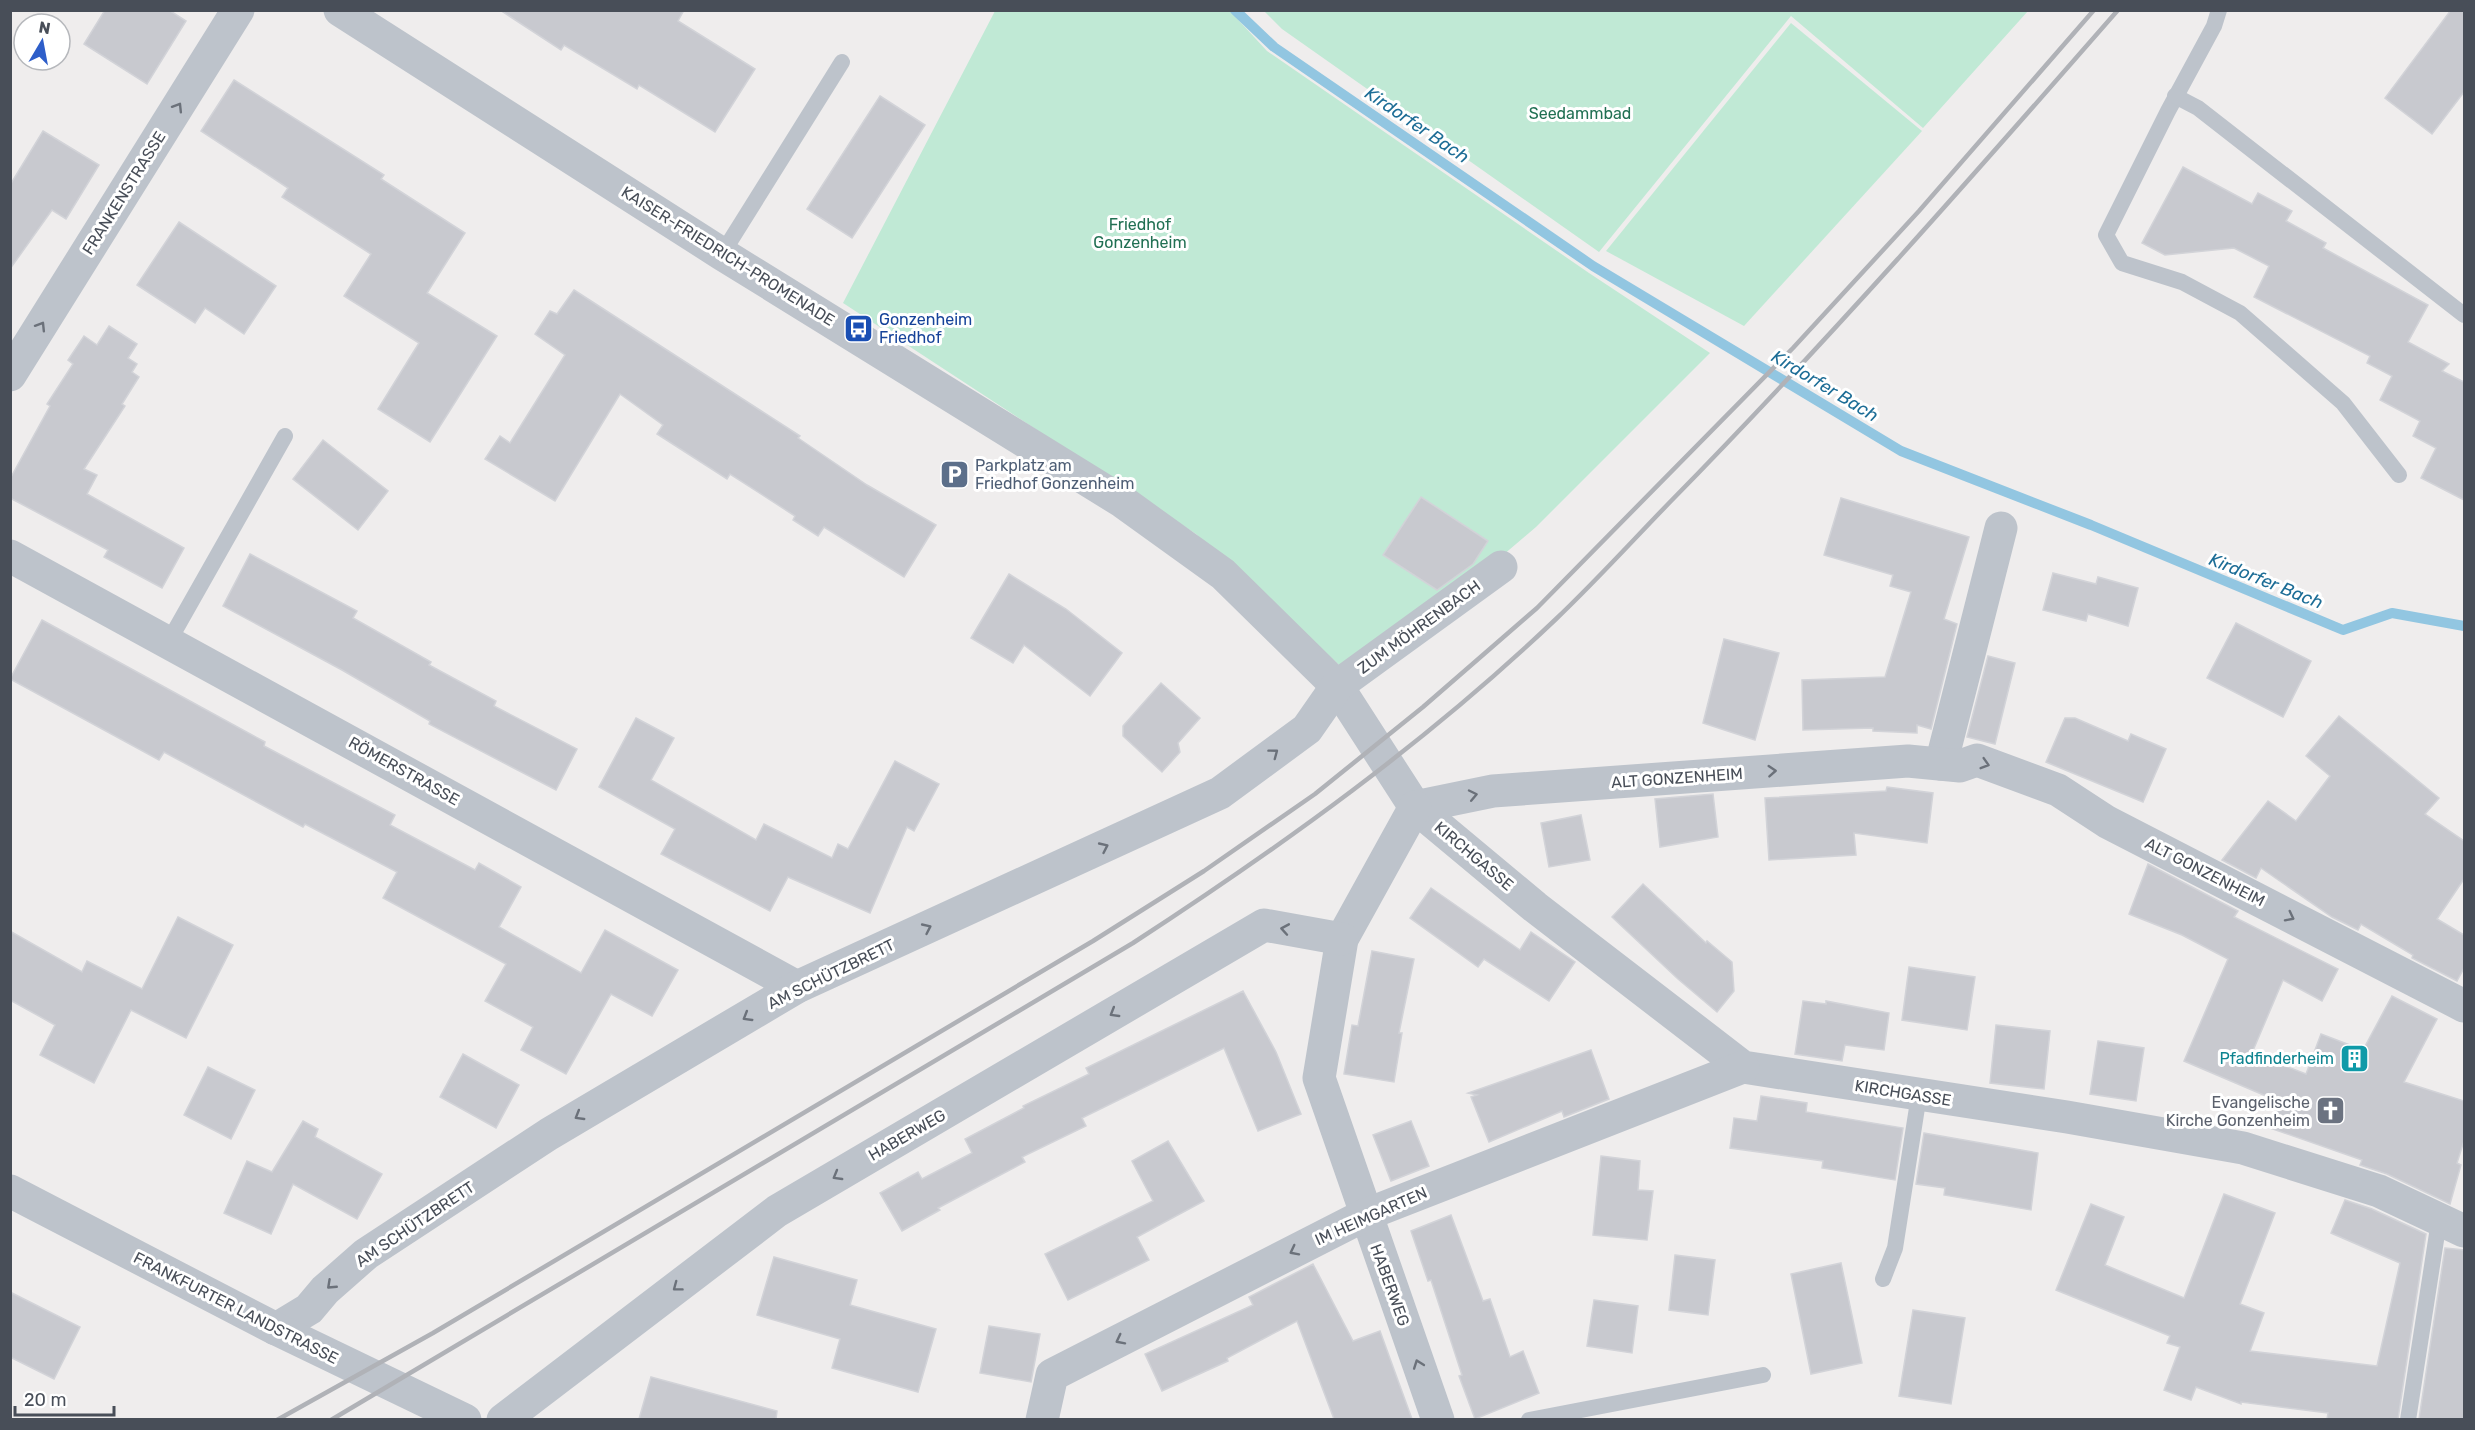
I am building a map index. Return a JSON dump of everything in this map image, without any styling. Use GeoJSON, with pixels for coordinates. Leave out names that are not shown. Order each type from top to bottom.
{"type":"FeatureCollection","features":[{"type":"Feature","properties":{"kind":"street","name":"FRANKENSTRASSE"},"geometry":{"type":"LineString","coordinates":[[10,375],[238,10]]}},
{"type":"Feature","properties":{"kind":"street","name":"KAISER-FRIEDRICH-PROMENADE"},"geometry":{"type":"LineString","coordinates":[[340,10],[722,254],[1123,502],[1223,574],[1337,686],[1415,807]]}},
{"type":"Feature","properties":{"kind":"street"},"geometry":{"type":"LineString","coordinates":[[1941,764],[2001,528]]}},
{"type":"Feature","properties":{"kind":"street","name":"RÖMERSTRASSE"},"geometry":{"type":"LineString","coordinates":[[10,556],[169,641],[797,987]]}},
{"type":"Feature","properties":{"kind":"street","name":"ZUM MÖHRENBACH"},"geometry":{"type":"LineString","coordinates":[[1337,686],[1501,567]]}},
{"type":"Feature","properties":{"kind":"street","name":"AM SCHÜTZBRETT"},"geometry":{"type":"LineString","coordinates":[[276,1329],[309,1309],[358,1261],[385,1241],[549,1134],[797,987],[1220,794],[1307,729],[1337,686]]}},
{"type":"Feature","properties":{"kind":"street","name":"ALT GONZENHEIM"},"geometry":{"type":"LineString","coordinates":[[1415,807],[1493,791],[1908,761],[1959,766],[1977,760],[2058,790],[2107,822],[2464,1006]]}},
{"type":"Feature","properties":{"kind":"street","name":"KIRCHGASSE"},"geometry":{"type":"LineString","coordinates":[[1415,807],[1535,907],[1743,1067],[2243,1148],[2379,1191],[2452,1226]]}},
{"type":"Feature","properties":{"kind":"street","name":"HABERWEG"},"geometry":{"type":"LineString","coordinates":[[1415,807],[1342,939],[1319,1078],[1438,1419]]}},
{"type":"Feature","properties":{"kind":"street","name":"HABERWEG"},"geometry":{"type":"LineString","coordinates":[[503,1419],[777,1211],[1264,925],[1342,939]]}},
{"type":"Feature","properties":{"kind":"street","name":"IM HEIMGARTEN"},"geometry":{"type":"LineString","coordinates":[[1042,1419],[1052,1375],[1365,1215],[1743,1067]]}},
{"type":"Feature","properties":{"kind":"street","name":"FRANKFURTER LANDSTRASSE"},"geometry":{"type":"LineString","coordinates":[[10,1191],[276,1329],[465,1419]]}},
{"type":"Feature","properties":{"kind":"lane"},"geometry":{"type":"LineString","coordinates":[[2219,10],[2214,26],[2175,96],[2106,235],[2122,263],[2182,282],[2240,313],[2343,403],[2399,475]]}},
{"type":"Feature","properties":{"kind":"lane"},"geometry":{"type":"LineString","coordinates":[[722,254],[843,62]]}},
{"type":"Feature","properties":{"kind":"lane"},"geometry":{"type":"LineString","coordinates":[[2175,96],[2198,108],[2464,315]]}},
{"type":"Feature","properties":{"kind":"lane"},"geometry":{"type":"LineString","coordinates":[[169,641],[285,436]]}},
{"type":"Feature","properties":{"kind":"lane"},"geometry":{"type":"LineString","coordinates":[[1883,1279],[1895,1248],[1919,1095]]}},
{"type":"Feature","properties":{"kind":"lane"},"geometry":{"type":"LineString","coordinates":[[2408,1419],[2452,1226]]}},
{"type":"Feature","properties":{"kind":"lane"},"geometry":{"type":"LineString","coordinates":[[1529,1419],[1763,1375]]}},
{"type":"Feature","properties":{"kind":"green space","name":"Friedhof Gonzenheim"},"geometry":{"type":"Polygon","coordinates":[[[995,11],[1230,11],[1267,51],[1589,273],[1710,353],[1536,527],[1442,607],[1349,674],[1196,534],[843,303],[995,11]]]}},
{"type":"Feature","properties":{"kind":"green space","name":"Seedammbad"},"geometry":{"type":"Polygon","coordinates":[[[1264,11],[2028,11],[1923,128],[1791,16],[1599,252],[1282,29],[1264,11]]]}},
{"type":"Feature","properties":{"kind":"green space"},"geometry":{"type":"Polygon","coordinates":[[[1791,23],[1922,131],[1744,326],[1606,251],[1791,23]]]}},
{"type":"Feature","properties":{"kind":"building"},"geometry":{"type":"Polygon","coordinates":[[[105,10],[169,10],[186,21],[147,84],[84,44],[105,10]]]}},
{"type":"Feature","properties":{"kind":"building"},"geometry":{"type":"Polygon","coordinates":[[[500,10],[684,10],[678,21],[755,69],[715,132],[639,85],[637,89],[564,45],[561,50],[500,10]]]}},
{"type":"Feature","properties":{"kind":"building"},"geometry":{"type":"Polygon","coordinates":[[[2451,10],[2464,10],[2464,92],[2432,134],[2385,98],[2451,10]]]}},
{"type":"Feature","properties":{"kind":"building"},"geometry":{"type":"Polygon","coordinates":[[[234,80],[384,175],[381,179],[465,233],[427,293],[497,336],[430,442],[378,409],[419,343],[344,296],[371,254],[282,197],[288,188],[201,131],[234,80]]]}},
{"type":"Feature","properties":{"kind":"building"},"geometry":{"type":"Polygon","coordinates":[[[880,96],[925,125],[852,238],[807,209],[880,96]]]}},
{"type":"Feature","properties":{"kind":"building"},"geometry":{"type":"Polygon","coordinates":[[[43,131],[99,165],[66,219],[52,210],[10,269],[10,185],[43,131]]]}},
{"type":"Feature","properties":{"kind":"building"},"geometry":{"type":"Polygon","coordinates":[[[2183,167],[2252,204],[2258,193],[2292,211],[2286,221],[2326,243],[2323,248],[2428,305],[2408,342],[2449,364],[2442,371],[2464,382],[2464,500],[2421,478],[2436,448],[2413,436],[2420,421],[2380,400],[2392,376],[2367,363],[2370,356],[2254,297],[2269,266],[2234,248],[2165,255],[2142,243],[2183,167]]]}},
{"type":"Feature","properties":{"kind":"building"},"geometry":{"type":"Polygon","coordinates":[[[179,222],[276,286],[244,334],[205,308],[195,323],[137,285],[179,222]]]}},
{"type":"Feature","properties":{"kind":"building"},"geometry":{"type":"Polygon","coordinates":[[[574,290],[800,436],[798,438],[867,485],[936,525],[904,577],[824,527],[818,536],[793,520],[795,516],[730,474],[727,479],[657,434],[663,425],[620,394],[555,501],[485,459],[500,436],[510,443],[565,355],[535,334],[550,311],[557,314],[574,290]]]}},
{"type":"Feature","properties":{"kind":"building"},"geometry":{"type":"Polygon","coordinates":[[[109,326],[137,344],[128,358],[137,364],[132,372],[139,377],[122,404],[125,406],[84,469],[97,475],[87,494],[184,548],[162,588],[104,557],[108,550],[10,498],[10,479],[50,406],[47,404],[73,364],[68,360],[84,336],[97,345],[109,326]]]}},
{"type":"Feature","properties":{"kind":"building"},"geometry":{"type":"Polygon","coordinates":[[[323,440],[388,491],[358,530],[293,479],[323,440]]]}},
{"type":"Feature","properties":{"kind":"building"},"geometry":{"type":"Polygon","coordinates":[[[1421,497],[1488,541],[1473,564],[1437,590],[1383,555],[1421,497]]]}},
{"type":"Feature","properties":{"kind":"building"},"geometry":{"type":"Polygon","coordinates":[[[1841,498],[1969,537],[1944,619],[1957,624],[1931,729],[1917,725],[1917,733],[1873,731],[1873,728],[1803,730],[1802,680],[1885,677],[1911,592],[1890,586],[1893,575],[1824,555],[1841,498]]]}},
{"type":"Feature","properties":{"kind":"building"},"geometry":{"type":"Polygon","coordinates":[[[250,554],[357,611],[353,618],[431,662],[429,665],[496,701],[494,706],[577,749],[556,790],[429,724],[430,721],[342,670],[223,606],[250,554]]]}},
{"type":"Feature","properties":{"kind":"building"},"geometry":{"type":"Polygon","coordinates":[[[2053,573],[2096,584],[2098,577],[2138,588],[2128,626],[2088,614],[2086,621],[2043,610],[2053,573]]]}},
{"type":"Feature","properties":{"kind":"building"},"geometry":{"type":"Polygon","coordinates":[[[1009,574],[1066,609],[1122,653],[1090,696],[1024,645],[1013,663],[971,638],[1009,574]]]}},
{"type":"Feature","properties":{"kind":"building"},"geometry":{"type":"Polygon","coordinates":[[[42,620],[265,742],[264,746],[395,815],[390,825],[475,870],[479,863],[521,887],[499,927],[581,973],[605,930],[678,970],[652,1016],[611,994],[566,1074],[521,1050],[533,1027],[485,1001],[506,964],[383,898],[397,872],[305,824],[303,827],[164,752],[159,760],[10,679],[42,620]]]}},
{"type":"Feature","properties":{"kind":"building"},"geometry":{"type":"Polygon","coordinates":[[[2236,623],[2311,661],[2283,717],[2207,678],[2236,623]]]}},
{"type":"Feature","properties":{"kind":"building"},"geometry":{"type":"Polygon","coordinates":[[[1724,639],[1779,653],[1755,740],[1703,723],[1724,639]]]}},
{"type":"Feature","properties":{"kind":"building"},"geometry":{"type":"Polygon","coordinates":[[[1988,656],[2015,663],[1995,744],[1967,737],[1988,656]]]}},
{"type":"Feature","properties":{"kind":"building"},"geometry":{"type":"Polygon","coordinates":[[[1161,683],[1200,718],[1178,743],[1180,752],[1162,772],[1123,736],[1123,726],[1161,683]]]}},
{"type":"Feature","properties":{"kind":"building"},"geometry":{"type":"Polygon","coordinates":[[[2339,716],[2439,798],[2425,814],[2464,841],[2464,879],[2437,919],[2464,935],[2464,968],[2457,981],[2412,958],[2413,955],[2361,924],[2358,930],[2332,917],[2261,868],[2256,878],[2222,860],[2268,801],[2296,821],[2330,776],[2306,756],[2339,716]]]}},
{"type":"Feature","properties":{"kind":"building"},"geometry":{"type":"Polygon","coordinates":[[[636,718],[674,738],[651,780],[756,840],[764,824],[832,858],[838,844],[848,849],[895,761],[939,784],[914,831],[907,827],[870,913],[788,877],[770,911],[661,854],[675,829],[599,787],[636,718]]]}},
{"type":"Feature","properties":{"kind":"building"},"geometry":{"type":"Polygon","coordinates":[[[2065,718],[2075,718],[2128,741],[2131,734],[2166,749],[2143,802],[2046,762],[2065,718]]]}},
{"type":"Feature","properties":{"kind":"building"},"geometry":{"type":"Polygon","coordinates":[[[1887,787],[1933,793],[1927,843],[1854,833],[1856,855],[1769,860],[1765,798],[1886,791],[1887,787]]]}},
{"type":"Feature","properties":{"kind":"building"},"geometry":{"type":"Polygon","coordinates":[[[1713,794],[1718,837],[1660,847],[1655,799],[1713,794]]]}},
{"type":"Feature","properties":{"kind":"building"},"geometry":{"type":"Polygon","coordinates":[[[1581,815],[1590,860],[1549,867],[1541,823],[1581,815]]]}},
{"type":"Feature","properties":{"kind":"building"},"geometry":{"type":"Polygon","coordinates":[[[2148,864],[2238,911],[2234,917],[2338,969],[2322,1001],[2283,980],[2252,1053],[2306,1074],[2321,1034],[2363,1050],[2392,996],[2437,1019],[2404,1082],[2464,1101],[2464,1141],[2457,1163],[2461,1165],[2450,1204],[2387,1174],[2360,1165],[2362,1160],[2270,1128],[2280,1102],[2184,1061],[2228,959],[2182,935],[2129,914],[2148,864]]]}},
{"type":"Feature","properties":{"kind":"building"},"geometry":{"type":"Polygon","coordinates":[[[1643,884],[1706,943],[1707,941],[1732,962],[1734,991],[1717,1012],[1612,917],[1643,884]]]}},
{"type":"Feature","properties":{"kind":"building"},"geometry":{"type":"Polygon","coordinates":[[[1431,888],[1520,950],[1531,932],[1575,962],[1549,1001],[1484,959],[1478,967],[1410,918],[1431,888]]]}},
{"type":"Feature","properties":{"kind":"building"},"geometry":{"type":"Polygon","coordinates":[[[178,917],[233,945],[186,1038],[131,1010],[94,1083],[40,1055],[55,1025],[10,1000],[10,931],[82,972],[87,961],[142,989],[178,917]]]}},
{"type":"Feature","properties":{"kind":"building"},"geometry":{"type":"Polygon","coordinates":[[[1372,951],[1414,959],[1399,1033],[1402,1033],[1394,1082],[1344,1074],[1352,1025],[1358,1026],[1372,951]]]}},
{"type":"Feature","properties":{"kind":"building"},"geometry":{"type":"Polygon","coordinates":[[[1909,967],[1975,977],[1967,1030],[1902,1020],[1909,967]]]}},
{"type":"Feature","properties":{"kind":"building"},"geometry":{"type":"Polygon","coordinates":[[[1243,991],[1276,1052],[1301,1114],[1258,1131],[1224,1048],[1082,1118],[1086,1126],[1022,1157],[1025,1162],[938,1208],[940,1210],[902,1231],[880,1193],[918,1172],[922,1179],[972,1153],[965,1139],[1024,1108],[1023,1106],[1089,1074],[1086,1068],[1243,991]]]}},
{"type":"Feature","properties":{"kind":"building"},"geometry":{"type":"Polygon","coordinates":[[[1803,1001],[1826,1004],[1826,1001],[1889,1013],[1884,1050],[1845,1045],[1842,1061],[1795,1054],[1803,1001]]]}},
{"type":"Feature","properties":{"kind":"building"},"geometry":{"type":"Polygon","coordinates":[[[1996,1025],[2050,1031],[2044,1089],[1990,1083],[1996,1025]]]}},
{"type":"Feature","properties":{"kind":"building"},"geometry":{"type":"Polygon","coordinates":[[[2098,1041],[2144,1048],[2136,1101],[2090,1094],[2098,1041]]]}},
{"type":"Feature","properties":{"kind":"building"},"geometry":{"type":"Polygon","coordinates":[[[1591,1050],[1609,1099],[1564,1117],[1562,1111],[1489,1142],[1471,1097],[1477,1095],[1468,1093],[1591,1050]]]}},
{"type":"Feature","properties":{"kind":"building"},"geometry":{"type":"Polygon","coordinates":[[[463,1054],[519,1085],[496,1128],[440,1097],[463,1054]]]}},
{"type":"Feature","properties":{"kind":"building"},"geometry":{"type":"Polygon","coordinates":[[[208,1067],[255,1090],[231,1139],[184,1115],[208,1067]]]}},
{"type":"Feature","properties":{"kind":"building"},"geometry":{"type":"Polygon","coordinates":[[[1761,1096],[1807,1103],[1806,1112],[1903,1128],[1895,1180],[1822,1168],[1823,1161],[1730,1148],[1734,1118],[1757,1121],[1761,1096]]]}},
{"type":"Feature","properties":{"kind":"building"},"geometry":{"type":"Polygon","coordinates":[[[303,1121],[318,1129],[315,1137],[382,1174],[357,1219],[293,1184],[271,1234],[224,1213],[247,1161],[272,1172],[303,1121]]]}},
{"type":"Feature","properties":{"kind":"building"},"geometry":{"type":"Polygon","coordinates":[[[1411,1121],[1429,1166],[1391,1181],[1373,1135],[1411,1121]]]}},
{"type":"Feature","properties":{"kind":"building"},"geometry":{"type":"Polygon","coordinates":[[[1924,1133],[2038,1153],[2031,1210],[1944,1195],[1945,1188],[1916,1184],[1924,1133]]]}},
{"type":"Feature","properties":{"kind":"building"},"geometry":{"type":"Polygon","coordinates":[[[1168,1141],[1204,1201],[1137,1237],[1149,1260],[1068,1300],[1045,1254],[1153,1201],[1132,1161],[1168,1141]]]}},
{"type":"Feature","properties":{"kind":"building"},"geometry":{"type":"Polygon","coordinates":[[[1601,1156],[1640,1161],[1638,1190],[1653,1191],[1647,1240],[1593,1235],[1601,1156]]]}},
{"type":"Feature","properties":{"kind":"building"},"geometry":{"type":"Polygon","coordinates":[[[2224,1194],[2275,1213],[2240,1304],[2264,1313],[2250,1351],[2377,1366],[2400,1263],[2331,1233],[2345,1200],[2372,1209],[2426,1234],[2398,1419],[2327,1419],[2328,1413],[2241,1402],[2241,1404],[2196,1387],[2191,1400],[2164,1390],[2180,1347],[2167,1343],[2170,1336],[2056,1290],[2091,1204],[2124,1217],[2105,1265],[2184,1298],[2224,1194]]]}},
{"type":"Feature","properties":{"kind":"building"},"geometry":{"type":"Polygon","coordinates":[[[1451,1215],[1483,1301],[1490,1299],[1510,1357],[1523,1351],[1539,1393],[1475,1419],[1459,1376],[1462,1375],[1431,1280],[1428,1281],[1411,1231],[1451,1215]]]}},
{"type":"Feature","properties":{"kind":"building"},"geometry":{"type":"Polygon","coordinates":[[[2445,1248],[2464,1250],[2464,1419],[2419,1419],[2445,1248]]]}},
{"type":"Feature","properties":{"kind":"building"},"geometry":{"type":"Polygon","coordinates":[[[1675,1255],[1715,1260],[1708,1315],[1669,1310],[1675,1255]]]}},
{"type":"Feature","properties":{"kind":"building"},"geometry":{"type":"Polygon","coordinates":[[[774,1257],[857,1280],[850,1305],[936,1329],[918,1392],[832,1368],[840,1339],[757,1315],[774,1257]]]}},
{"type":"Feature","properties":{"kind":"building"},"geometry":{"type":"Polygon","coordinates":[[[1841,1263],[1862,1363],[1811,1374],[1791,1274],[1841,1263]]]}},
{"type":"Feature","properties":{"kind":"building"},"geometry":{"type":"Polygon","coordinates":[[[1313,1264],[1353,1341],[1380,1331],[1412,1419],[1334,1419],[1297,1321],[1227,1358],[1228,1361],[1162,1391],[1145,1354],[1253,1305],[1249,1297],[1313,1264]]]}},
{"type":"Feature","properties":{"kind":"building"},"geometry":{"type":"Polygon","coordinates":[[[10,1292],[80,1327],[54,1379],[10,1357],[10,1292]]]}},
{"type":"Feature","properties":{"kind":"building"},"geometry":{"type":"Polygon","coordinates":[[[1594,1300],[1638,1306],[1632,1353],[1587,1346],[1594,1300]]]}},
{"type":"Feature","properties":{"kind":"building"},"geometry":{"type":"Polygon","coordinates":[[[1913,1310],[1965,1318],[1951,1404],[1899,1396],[1913,1310]]]}},
{"type":"Feature","properties":{"kind":"building"},"geometry":{"type":"Polygon","coordinates":[[[989,1326],[1040,1334],[1031,1382],[980,1373],[989,1326]]]}},
{"type":"Feature","properties":{"kind":"building"},"geometry":{"type":"Polygon","coordinates":[[[651,1377],[777,1411],[776,1419],[639,1419],[651,1377]]]}},
{"type":"Feature","properties":{"kind":"waterway","name":"Kirdorfer Bach"},"geometry":{"type":"LineString","coordinates":[[1235,10],[1274,47],[1593,266],[1901,451],[2091,525],[2343,630],[2392,613],[2464,626]]}},
{"type":"Feature","properties":{"kind":"railway"},"geometry":{"type":"LineString","coordinates":[[277,1420],[433,1333],[1093,941],[1204,871],[1315,794],[1423,707],[1537,608],[1793,348],[1919,211],[2094,10]]}},
{"type":"Feature","properties":{"kind":"railway"},"geometry":{"type":"LineString","coordinates":[[331,1420],[1133,943],[1244,869],[1405,750],[1507,664],[1600,575],[1842,320],[2118,10]]}},
{"type":"Feature","properties":{"kind":"place","name":"Gonzenheim Friedhof"},"geometry":{"type":"Point","coordinates":[858,328]}},
{"type":"Feature","properties":{"kind":"place","name":"Parkplatz am Friedhof Gonzenheim"},"geometry":{"type":"Point","coordinates":[954,474]}},
{"type":"Feature","properties":{"kind":"place","name":"Pfadfinderheim"},"geometry":{"type":"Point","coordinates":[2355,1058]}},
{"type":"Feature","properties":{"kind":"place","name":"Evangelische Kirche Gonzenheim"},"geometry":{"type":"Point","coordinates":[2331,1111]}}]}
